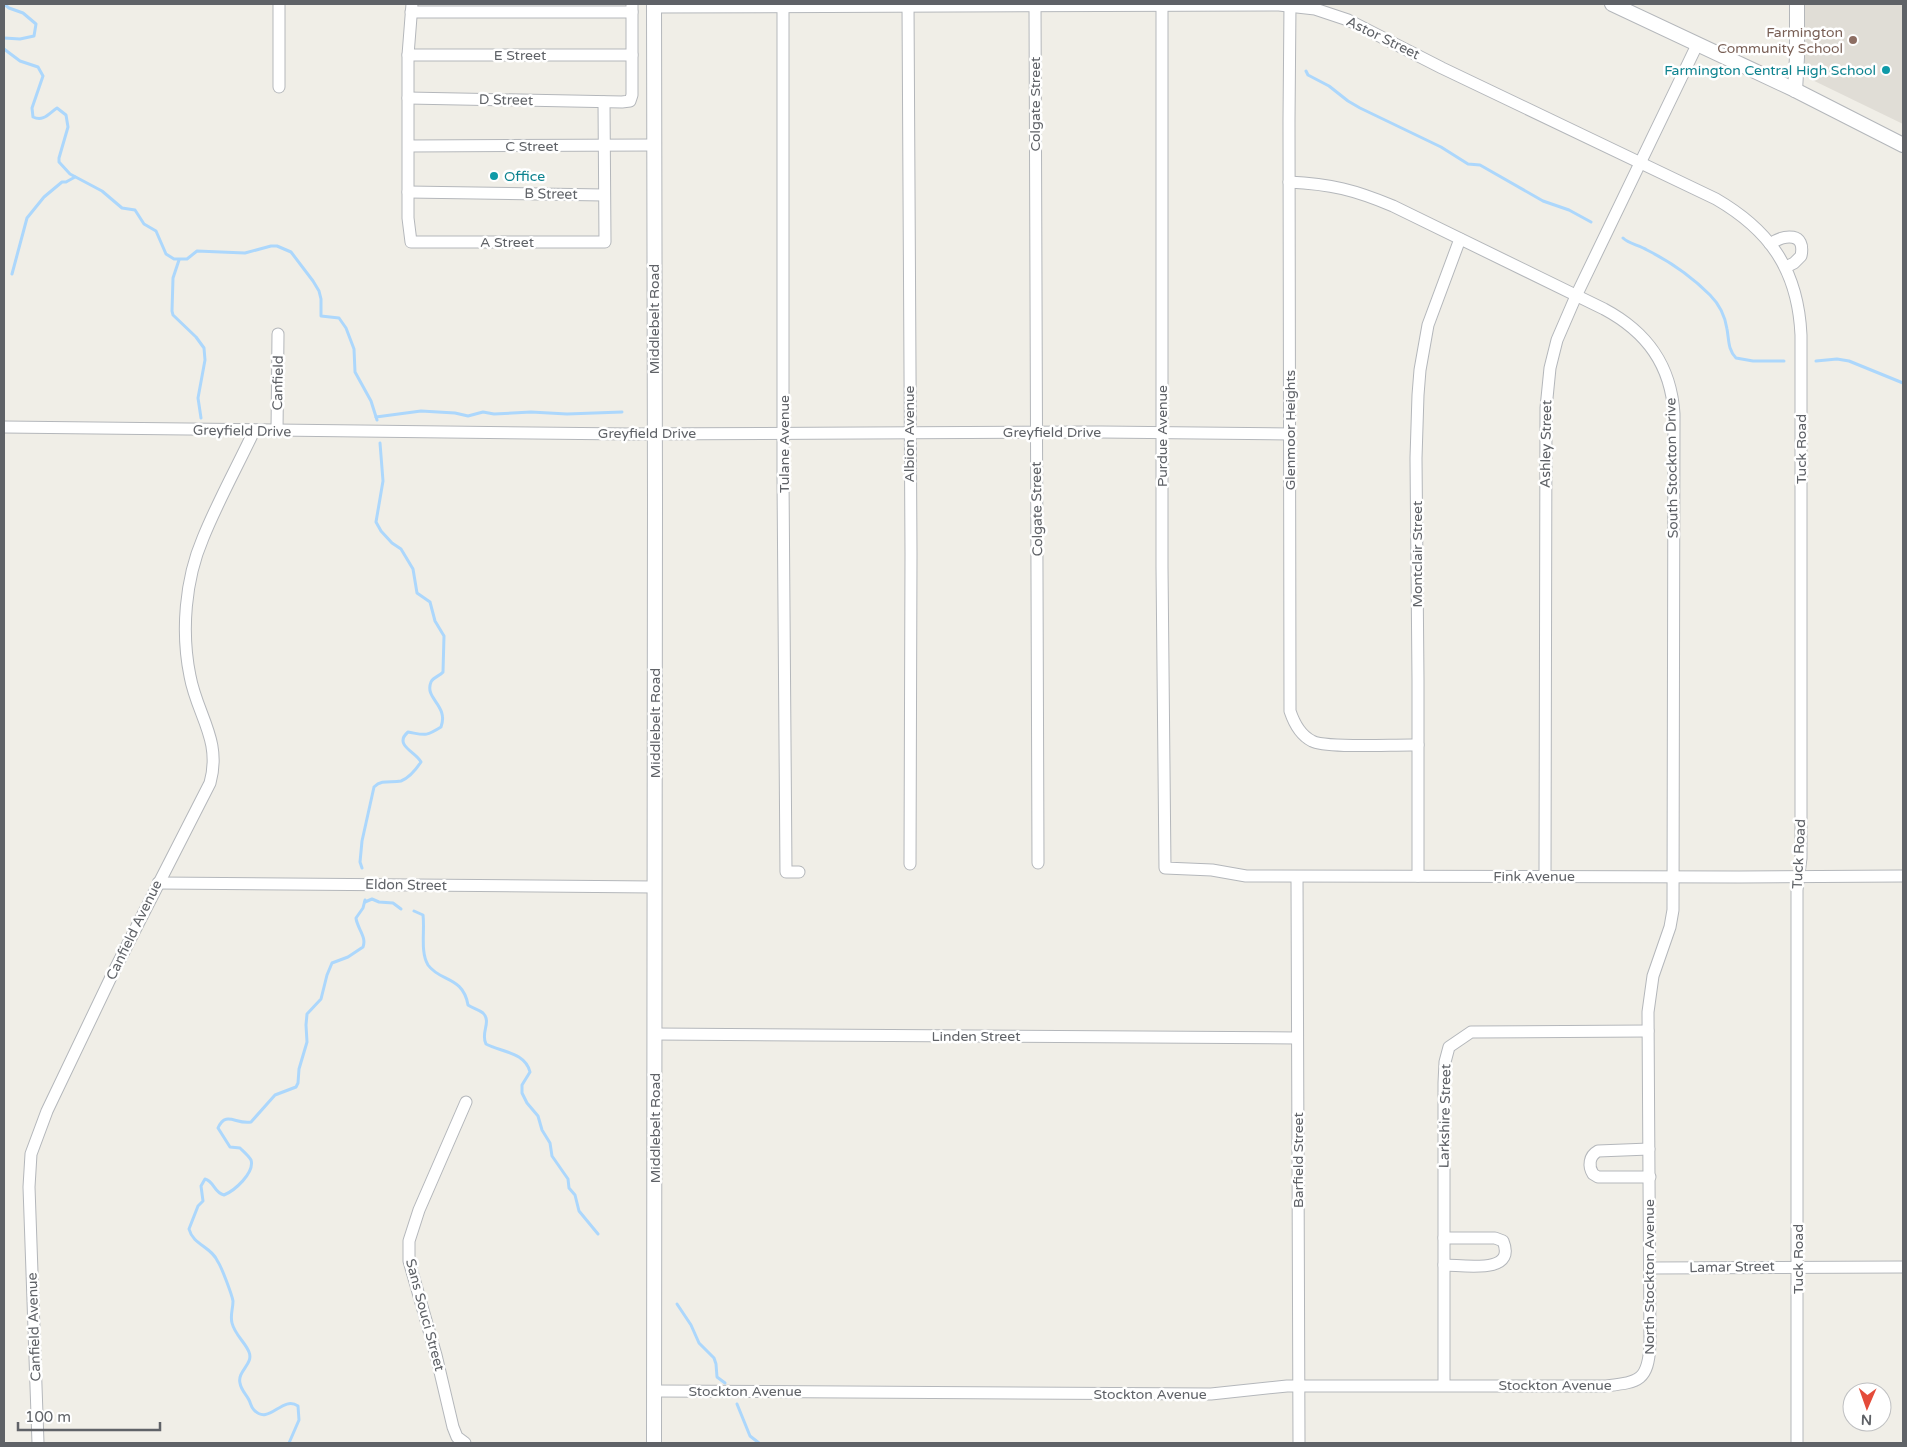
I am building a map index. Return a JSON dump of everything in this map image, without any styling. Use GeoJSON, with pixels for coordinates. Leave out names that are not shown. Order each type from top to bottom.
{"type":"FeatureCollection","features":[{"type":"Feature","properties":{"kind":"street"},"geometry":{"type":"LineString","coordinates":[[279,4],[279,87]]}},
{"type":"Feature","properties":{"kind":"street"},"geometry":{"type":"LineString","coordinates":[[1612,4],[1795,90],[1903,144]]}},
{"type":"Feature","properties":{"kind":"street"},"geometry":{"type":"LineString","coordinates":[[1795,90],[1797,4]]}},
{"type":"Feature","properties":{"kind":"street","name":"Astor Street"},"geometry":{"type":"LineString","coordinates":[[654,5],[1290,5],[1348,20],[1459,76],[1641,162]]}},
{"type":"Feature","properties":{"kind":"street","name":"Middlebelt Road"},"geometry":{"type":"LineString","coordinates":[[654,5],[654,1443]]}},
{"type":"Feature","properties":{"kind":"street","name":"Tulane Avenue"},"geometry":{"type":"LineString","coordinates":[[783,5],[786,872],[799,872]]}},
{"type":"Feature","properties":{"kind":"street","name":"Albion Avenue"},"geometry":{"type":"LineString","coordinates":[[908,5],[911,554],[910,864]]}},
{"type":"Feature","properties":{"kind":"street","name":"Colgate Street"},"geometry":{"type":"LineString","coordinates":[[1035,5],[1038,864]]}},
{"type":"Feature","properties":{"kind":"street","name":"Purdue Avenue"},"geometry":{"type":"LineString","coordinates":[[1162,5],[1165,868]]}},
{"type":"Feature","properties":{"kind":"street","name":"Glenmoor Heights"},"geometry":{"type":"LineString","coordinates":[[1290,5],[1290,711],[1294,723],[1304,735],[1314,742],[1329,745],[1418,744]]}},
{"type":"Feature","properties":{"kind":"street"},"geometry":{"type":"LineString","coordinates":[[408,192],[408,55],[412,8],[632,8],[632,55]]}},
{"type":"Feature","properties":{"kind":"street","name":"Ashley Street"},"geometry":{"type":"LineString","coordinates":[[1545,876],[1546,408],[1554,352],[1576,296],[1697,45]]}},
{"type":"Feature","properties":{"kind":"street","name":"E Street"},"geometry":{"type":"LineString","coordinates":[[408,55],[632,55]]}},
{"type":"Feature","properties":{"kind":"street","name":"D Street"},"geometry":{"type":"LineString","coordinates":[[408,98],[630,101],[632,95],[632,55]]}},
{"type":"Feature","properties":{"kind":"street","name":"A Street"},"geometry":{"type":"LineString","coordinates":[[408,192],[408,218],[411,242],[605,242],[604,102]]}},
{"type":"Feature","properties":{"kind":"street","name":"C Street"},"geometry":{"type":"LineString","coordinates":[[408,146],[654,145]]}},
{"type":"Feature","properties":{"kind":"street","name":"Tuck Road"},"geometry":{"type":"LineString","coordinates":[[1641,162],[1732,208],[1745,217],[1770,244],[1786,267],[1799,307],[1801,335],[1801,858],[1798,877],[1796,1044],[1797,1443]]}},
{"type":"Feature","properties":{"kind":"street","name":"South Stockton Drive"},"geometry":{"type":"LineString","coordinates":[[1289,182],[1322,183],[1358,192],[1616,315],[1633,327],[1646,340],[1662,366],[1671,394],[1674,414],[1673,877]]}},
{"type":"Feature","properties":{"kind":"street","name":"B Street"},"geometry":{"type":"LineString","coordinates":[[408,192],[604,195]]}},
{"type":"Feature","properties":{"kind":"street"},"geometry":{"type":"LineString","coordinates":[[1770,244],[1777,239],[1787,236],[1794,237],[1799,241],[1802,246],[1801,256],[1794,263],[1786,267]]}},
{"type":"Feature","properties":{"kind":"street","name":"Montclair Street"},"geometry":{"type":"LineString","coordinates":[[1418,876],[1416,458],[1420,370],[1428,325],[1460,239]]}},
{"type":"Feature","properties":{"kind":"street","name":"Canfield"},"geometry":{"type":"LineString","coordinates":[[277,431],[278,334]]}},
{"type":"Feature","properties":{"kind":"street","name":"Greyfield Drive"},"geometry":{"type":"LineString","coordinates":[[4,428],[655,434],[1162,432],[1290,434]]}},
{"type":"Feature","properties":{"kind":"street","name":"Canfield Avenue"},"geometry":{"type":"LineString","coordinates":[[38,1443],[29,1187],[31,1154],[47,1111],[158,883],[210,782],[214,765],[214,751],[190,677],[186,617],[190,580],[202,539],[254,431]]}},
{"type":"Feature","properties":{"kind":"street","name":"Fink Avenue"},"geometry":{"type":"LineString","coordinates":[[1165,868],[1212,870],[1246,876],[1297,877],[1903,876]]}},
{"type":"Feature","properties":{"kind":"street","name":"Barfield Street"},"geometry":{"type":"LineString","coordinates":[[1297,877],[1299,1443]]}},
{"type":"Feature","properties":{"kind":"street","name":"North Stockton Avenue"},"geometry":{"type":"LineString","coordinates":[[1643,1375],[1649,1362],[1650,1177],[1648,1031],[1650,990],[1670,927],[1673,910],[1673,877]]}},
{"type":"Feature","properties":{"kind":"street","name":"Eldon Street"},"geometry":{"type":"LineString","coordinates":[[158,883],[654,887]]}},
{"type":"Feature","properties":{"kind":"street","name":"Larkshire Street"},"geometry":{"type":"LineString","coordinates":[[1444,1385],[1444,1083],[1445,1062],[1449,1047],[1471,1032],[1648,1031]]}},
{"type":"Feature","properties":{"kind":"street","name":"Linden Street"},"geometry":{"type":"LineString","coordinates":[[655,1034],[1297,1038]]}},
{"type":"Feature","properties":{"kind":"street","name":"Sans Souci Street"},"geometry":{"type":"LineString","coordinates":[[466,1102],[419,1210],[409,1241],[409,1261],[436,1355],[453,1427],[457,1437],[466,1443]]}},
{"type":"Feature","properties":{"kind":"street"},"geometry":{"type":"LineString","coordinates":[[1649,1150],[1598,1151],[1591,1157],[1590,1164],[1593,1174],[1598,1177],[1650,1177]]}},
{"type":"Feature","properties":{"kind":"street"},"geometry":{"type":"LineString","coordinates":[[1444,1238],[1495,1238],[1503,1241],[1507,1250],[1506,1257],[1501,1262],[1492,1265],[1444,1265]]}},
{"type":"Feature","properties":{"kind":"street","name":"Lamar Street"},"geometry":{"type":"LineString","coordinates":[[1650,1268],[1903,1267]]}},
{"type":"Feature","properties":{"kind":"street","name":"Stockton Avenue"},"geometry":{"type":"LineString","coordinates":[[655,1391],[1211,1394],[1298,1386],[1605,1386],[1631,1382],[1643,1375]]}},
{"type":"Feature","properties":{"kind":"shaded area","name":"Farmington Community School"},"geometry":{"type":"Polygon","coordinates":[[[1803,4],[1903,4],[1903,124],[1802,75],[1803,4]]]}},
{"type":"Feature","properties":{"kind":"waterway"},"geometry":{"type":"LineString","coordinates":[[4,4],[23,13],[36,24],[34,36],[20,39],[4,38]]}},
{"type":"Feature","properties":{"kind":"waterway"},"geometry":{"type":"LineString","coordinates":[[4,49],[20,61],[38,67],[43,76],[32,108],[33,117],[43,118],[57,108],[66,115],[68,127],[59,162],[70,174],[102,191],[122,208],[135,210],[144,224],[156,231],[166,254],[174,259],[187,259],[197,251],[245,253],[271,246],[277,246],[291,252],[319,291],[321,316],[339,318],[346,328],[354,349],[355,372],[371,401],[377,420]]}},
{"type":"Feature","properties":{"kind":"waterway"},"geometry":{"type":"LineString","coordinates":[[1306,71],[1308,75],[1329,86],[1360,108],[1441,147],[1468,164],[1480,165],[1543,201],[1569,210],[1591,222]]}},
{"type":"Feature","properties":{"kind":"waterway"},"geometry":{"type":"LineString","coordinates":[[12,274],[27,218],[44,197],[62,182],[75,177]]}},
{"type":"Feature","properties":{"kind":"waterway"},"geometry":{"type":"LineString","coordinates":[[1623,238],[1672,264],[1710,295],[1719,306],[1723,315],[1730,348],[1736,358],[1753,361],[1784,361]]}},
{"type":"Feature","properties":{"kind":"waterway"},"geometry":{"type":"LineString","coordinates":[[179,260],[173,278],[172,311],[173,315],[196,337],[204,348],[205,360],[198,398],[201,418]]}},
{"type":"Feature","properties":{"kind":"waterway"},"geometry":{"type":"LineString","coordinates":[[1816,361],[1837,359],[1849,361],[1903,383]]}},
{"type":"Feature","properties":{"kind":"waterway"},"geometry":{"type":"LineString","coordinates":[[376,417],[421,411],[455,413],[468,416],[483,412],[494,414],[622,412]]}},
{"type":"Feature","properties":{"kind":"waterway"},"geometry":{"type":"LineString","coordinates":[[362,868],[360,862],[362,841],[374,787],[383,782],[401,781],[407,778],[421,762],[404,745],[404,737],[408,732],[428,734],[441,727],[443,719],[430,688],[432,680],[443,672],[444,636],[435,621],[430,602],[417,593],[413,569],[401,549],[392,543],[376,522],[383,481],[380,443]]}},
{"type":"Feature","properties":{"kind":"waterway"},"geometry":{"type":"LineString","coordinates":[[365,902],[372,899],[379,902],[393,903],[401,909]]}},
{"type":"Feature","properties":{"kind":"waterway"},"geometry":{"type":"LineString","coordinates":[[289,1443],[299,1420],[298,1406],[286,1404],[265,1415],[252,1408],[240,1383],[241,1375],[250,1356],[232,1323],[233,1301],[229,1288],[215,1257],[194,1239],[189,1229],[198,1206],[203,1201],[201,1186],[205,1179],[218,1192],[224,1195],[238,1186],[250,1170],[250,1158],[240,1148],[230,1147],[218,1128],[221,1123],[228,1119],[251,1122],[275,1095],[296,1087],[307,1042],[307,1014],[321,999],[332,963],[348,957],[363,947],[364,940],[356,918],[363,908],[365,900]]}},
{"type":"Feature","properties":{"kind":"waterway"},"geometry":{"type":"LineString","coordinates":[[414,911],[423,915],[423,947],[428,965],[456,984],[461,989],[468,1005],[483,1013],[486,1020],[484,1036],[486,1044],[518,1056],[527,1065],[530,1072],[522,1085],[522,1093],[527,1103],[538,1116],[542,1130],[550,1143],[552,1156],[568,1179],[569,1188],[575,1195],[579,1211],[598,1234]]}},
{"type":"Feature","properties":{"kind":"waterway"},"geometry":{"type":"LineString","coordinates":[[677,1304],[691,1325],[699,1343],[714,1358],[717,1377],[725,1383]]}},
{"type":"Feature","properties":{"kind":"waterway"},"geometry":{"type":"LineString","coordinates":[[737,1404],[750,1436],[759,1443]]}},
{"type":"Feature","properties":{"kind":"place","name":"Farmington Community School"},"geometry":{"type":"Point","coordinates":[1853,40]}},
{"type":"Feature","properties":{"kind":"place","name":"Farmington Central High School"},"geometry":{"type":"Point","coordinates":[1886,70]}},
{"type":"Feature","properties":{"kind":"place","name":"Office"},"geometry":{"type":"Point","coordinates":[494,176]}}]}
